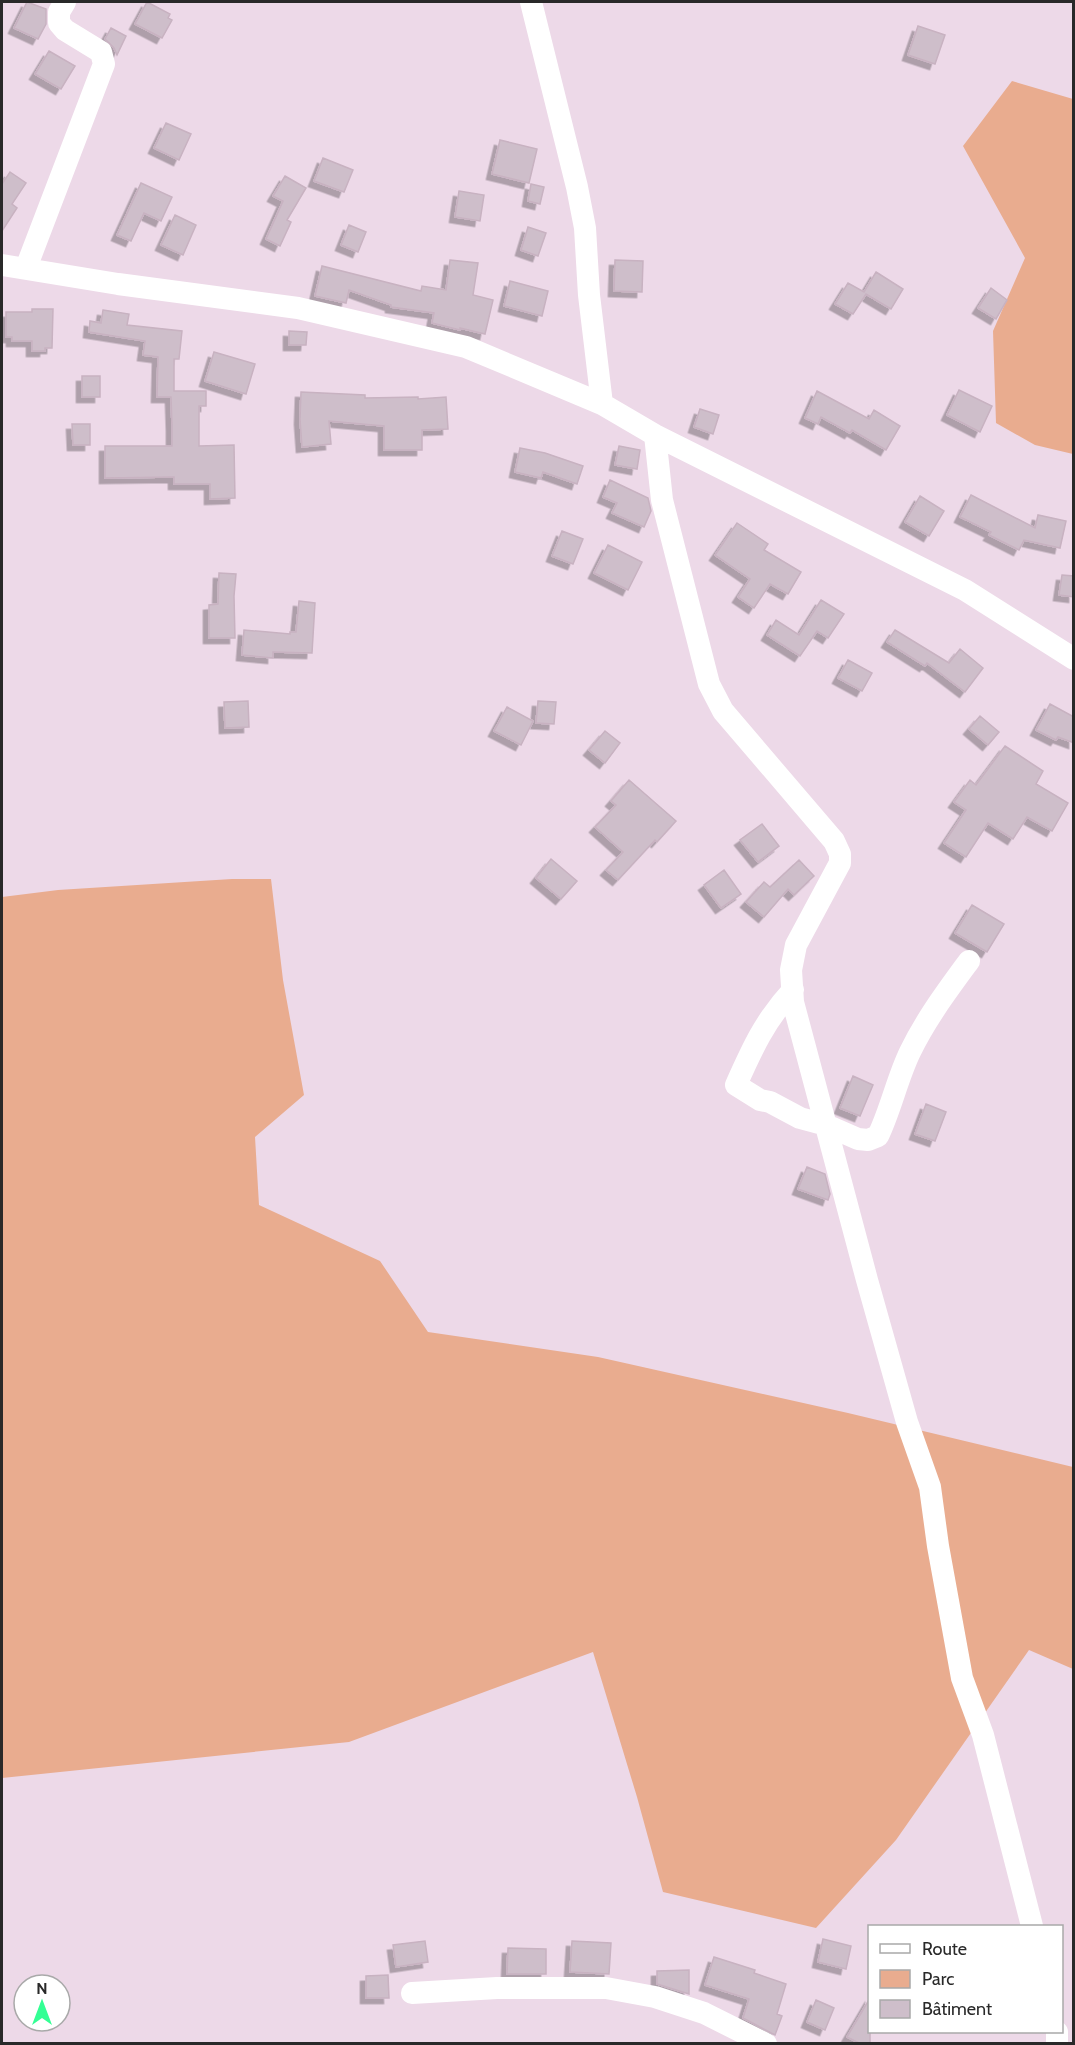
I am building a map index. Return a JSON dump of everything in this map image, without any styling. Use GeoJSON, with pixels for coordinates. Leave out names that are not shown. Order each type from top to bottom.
{"type":"FeatureCollection","features":[{"type":"Feature","properties":{"kind":"street"},"geometry":{"type":"LineString","coordinates":[[26,268],[104,64],[101,52],[65,30],[59,23],[59,12],[65,2]]}},
{"type":"Feature","properties":{"kind":"street"},"geometry":{"type":"LineString","coordinates":[[531,2],[585,228],[589,296],[602,404]]}},
{"type":"Feature","properties":{"kind":"street"},"geometry":{"type":"LineString","coordinates":[[2,265],[118,284],[298,308],[466,347],[602,404],[655,435],[965,590],[1074,659]]}},
{"type":"Feature","properties":{"kind":"street"},"geometry":{"type":"LineString","coordinates":[[655,435],[662,500],[709,684],[723,711],[834,841],[840,854],[840,863],[796,945],[791,970],[793,1002],[904,1411],[930,1487],[938,1546],[962,1678],[983,1735],[1032,1925]]}},
{"type":"Feature","properties":{"kind":"street"},"geometry":{"type":"LineString","coordinates":[[792,990],[775,1008],[763,1028],[736,1085],[760,1100],[770,1102],[800,1118],[826,1125],[858,1139],[868,1140],[878,1136],[909,1054],[933,1008],[969,961]]}},
{"type":"Feature","properties":{"kind":"street"},"geometry":{"type":"LineString","coordinates":[[412,1993],[497,1988],[606,1988],[655,1997],[704,2013],[766,2043]]}},
{"type":"Feature","properties":{"kind":"green space"},"geometry":{"type":"Polygon","coordinates":[[[1012,81],[1073,99],[1073,454],[1035,445],[996,423],[993,331],[1025,258],[963,146],[1012,81]]]}},
{"type":"Feature","properties":{"kind":"green space"},"geometry":{"type":"Polygon","coordinates":[[[232,879],[271,879],[283,980],[304,1095],[255,1137],[259,1205],[380,1261],[428,1332],[598,1357],[848,1413],[1073,1467],[1073,1669],[1029,1650],[896,1840],[816,1928],[663,1892],[593,1652],[349,1742],[2,1778],[2,897],[58,890],[232,879]]]}},
{"type":"Feature","properties":{"kind":"building"},"geometry":{"type":"Polygon","coordinates":[[[27,2],[46,9],[46,24],[38,39],[14,28],[27,2]]]}},
{"type":"Feature","properties":{"kind":"building"},"geometry":{"type":"Polygon","coordinates":[[[147,2],[170,14],[168,18],[172,20],[162,38],[135,24],[147,2]]]}},
{"type":"Feature","properties":{"kind":"building"},"geometry":{"type":"Polygon","coordinates":[[[918,26],[945,35],[935,64],[908,55],[918,26]]]}},
{"type":"Feature","properties":{"kind":"building"},"geometry":{"type":"Polygon","coordinates":[[[111,28],[126,36],[117,55],[105,39],[111,28]]]}},
{"type":"Feature","properties":{"kind":"building"},"geometry":{"type":"Polygon","coordinates":[[[49,51],[75,66],[61,89],[35,74],[49,51]]]}},
{"type":"Feature","properties":{"kind":"building"},"geometry":{"type":"Polygon","coordinates":[[[166,123],[191,134],[179,160],[154,148],[166,123]]]}},
{"type":"Feature","properties":{"kind":"building"},"geometry":{"type":"Polygon","coordinates":[[[500,140],[537,149],[529,183],[492,174],[500,140]]]}},
{"type":"Feature","properties":{"kind":"building"},"geometry":{"type":"Polygon","coordinates":[[[323,158],[353,170],[344,192],[314,181],[323,158]]]}},
{"type":"Feature","properties":{"kind":"building"},"geometry":{"type":"Polygon","coordinates":[[[10,172],[26,183],[12,204],[17,208],[2,231],[2,184],[10,172]]]}},
{"type":"Feature","properties":{"kind":"building"},"geometry":{"type":"Polygon","coordinates":[[[285,176],[306,188],[287,220],[291,222],[280,246],[266,239],[283,201],[273,196],[285,176]]]}},
{"type":"Feature","properties":{"kind":"building"},"geometry":{"type":"Polygon","coordinates":[[[141,183],[172,197],[161,221],[144,213],[131,241],[117,235],[141,183]]]}},
{"type":"Feature","properties":{"kind":"building"},"geometry":{"type":"Polygon","coordinates":[[[531,184],[544,187],[540,204],[528,201],[531,184]]]}},
{"type":"Feature","properties":{"kind":"building"},"geometry":{"type":"Polygon","coordinates":[[[459,191],[484,195],[480,221],[455,217],[459,191]]]}},
{"type":"Feature","properties":{"kind":"building"},"geometry":{"type":"Polygon","coordinates":[[[175,215],[196,225],[183,255],[161,245],[175,215]]]}},
{"type":"Feature","properties":{"kind":"building"},"geometry":{"type":"Polygon","coordinates":[[[349,225],[366,232],[358,252],[341,245],[349,225]]]}},
{"type":"Feature","properties":{"kind":"building"},"geometry":{"type":"Polygon","coordinates":[[[528,227],[546,233],[538,256],[521,250],[528,227]]]}},
{"type":"Feature","properties":{"kind":"building"},"geometry":{"type":"Polygon","coordinates":[[[450,260],[478,263],[473,295],[493,300],[485,334],[432,323],[434,313],[391,307],[391,305],[349,290],[346,303],[315,296],[322,266],[421,291],[422,286],[446,290],[450,260]]]}},
{"type":"Feature","properties":{"kind":"building"},"geometry":{"type":"Polygon","coordinates":[[[615,260],[643,261],[642,292],[614,291],[615,260]]]}},
{"type":"Feature","properties":{"kind":"building"},"geometry":{"type":"Polygon","coordinates":[[[876,272],[903,289],[891,309],[866,294],[853,314],[835,304],[848,283],[864,292],[876,272]]]}},
{"type":"Feature","properties":{"kind":"building"},"geometry":{"type":"Polygon","coordinates":[[[510,281],[548,291],[542,316],[504,306],[510,281]]]}},
{"type":"Feature","properties":{"kind":"building"},"geometry":{"type":"Polygon","coordinates":[[[991,288],[1007,300],[996,319],[978,308],[991,288]]]}},
{"type":"Feature","properties":{"kind":"building"},"geometry":{"type":"Polygon","coordinates":[[[32,309],[53,309],[52,348],[45,348],[45,351],[32,351],[32,341],[12,341],[12,337],[6,337],[6,312],[32,312],[32,309]]]}},
{"type":"Feature","properties":{"kind":"building"},"geometry":{"type":"Polygon","coordinates":[[[103,310],[129,314],[127,325],[182,331],[179,359],[174,359],[174,391],[206,391],[206,406],[199,406],[199,446],[234,445],[235,498],[210,499],[210,484],[174,484],[174,477],[105,478],[105,446],[172,446],[172,426],[171,397],[157,397],[158,357],[143,355],[145,341],[89,332],[90,321],[101,323],[103,310]]]}},
{"type":"Feature","properties":{"kind":"building"},"geometry":{"type":"Polygon","coordinates":[[[289,331],[307,332],[306,345],[289,345],[289,331]]]}},
{"type":"Feature","properties":{"kind":"building"},"geometry":{"type":"Polygon","coordinates":[[[214,352],[255,364],[246,394],[205,381],[214,352]]]}},
{"type":"Feature","properties":{"kind":"building"},"geometry":{"type":"Polygon","coordinates":[[[82,376],[100,376],[100,397],[82,397],[82,376]]]}},
{"type":"Feature","properties":{"kind":"building"},"geometry":{"type":"Polygon","coordinates":[[[959,390],[992,406],[980,432],[947,415],[959,390]]]}},
{"type":"Feature","properties":{"kind":"building"},"geometry":{"type":"Polygon","coordinates":[[[817,391],[869,419],[874,410],[900,426],[886,450],[852,430],[850,433],[821,417],[818,424],[805,418],[817,391]]]}},
{"type":"Feature","properties":{"kind":"building"},"geometry":{"type":"Polygon","coordinates":[[[301,392],[365,395],[365,398],[446,397],[448,429],[422,430],[422,450],[384,450],[384,426],[329,421],[331,444],[302,447],[301,392]]]}},
{"type":"Feature","properties":{"kind":"building"},"geometry":{"type":"Polygon","coordinates":[[[700,409],[719,415],[713,434],[694,427],[700,409]]]}},
{"type":"Feature","properties":{"kind":"building"},"geometry":{"type":"Polygon","coordinates":[[[72,424],[90,424],[90,445],[73,445],[72,424]]]}},
{"type":"Feature","properties":{"kind":"building"},"geometry":{"type":"Polygon","coordinates":[[[619,446],[640,450],[637,469],[615,465],[619,446]]]}},
{"type":"Feature","properties":{"kind":"building"},"geometry":{"type":"Polygon","coordinates":[[[520,448],[545,453],[583,466],[577,484],[543,472],[541,478],[515,472],[520,448]]]}},
{"type":"Feature","properties":{"kind":"building"},"geometry":{"type":"Polygon","coordinates":[[[610,480],[648,498],[651,511],[644,527],[612,513],[617,503],[603,497],[610,480]]]}},
{"type":"Feature","properties":{"kind":"building"},"geometry":{"type":"Polygon","coordinates":[[[971,495],[1035,528],[1038,515],[1066,521],[1060,548],[1024,540],[1019,550],[989,535],[991,532],[960,517],[971,495]]]}},
{"type":"Feature","properties":{"kind":"building"},"geometry":{"type":"Polygon","coordinates":[[[920,496],[944,511],[929,536],[905,522],[920,496]]]}},
{"type":"Feature","properties":{"kind":"building"},"geometry":{"type":"Polygon","coordinates":[[[737,523],[768,544],[764,550],[801,572],[788,594],[770,584],[754,608],[738,597],[750,579],[715,555],[737,523]]]}},
{"type":"Feature","properties":{"kind":"building"},"geometry":{"type":"Polygon","coordinates":[[[562,531],[583,539],[573,564],[552,556],[562,531]]]}},
{"type":"Feature","properties":{"kind":"building"},"geometry":{"type":"Polygon","coordinates":[[[608,545],[642,562],[628,590],[594,573],[608,545]]]}},
{"type":"Feature","properties":{"kind":"building"},"geometry":{"type":"Polygon","coordinates":[[[219,573],[236,574],[235,638],[209,638],[209,605],[218,604],[219,573]]]}},
{"type":"Feature","properties":{"kind":"building"},"geometry":{"type":"Polygon","coordinates":[[[1062,575],[1074,576],[1074,597],[1059,595],[1062,575]]]}},
{"type":"Feature","properties":{"kind":"building"},"geometry":{"type":"Polygon","coordinates":[[[821,600],[844,614],[828,638],[817,631],[800,656],[767,635],[776,620],[799,635],[821,600]]]}},
{"type":"Feature","properties":{"kind":"building"},"geometry":{"type":"Polygon","coordinates":[[[299,601],[315,603],[312,653],[273,652],[273,658],[242,655],[244,630],[290,634],[290,632],[296,632],[299,601]]]}},
{"type":"Feature","properties":{"kind":"building"},"geometry":{"type":"Polygon","coordinates":[[[895,630],[949,663],[960,649],[983,668],[965,692],[927,663],[925,666],[887,642],[895,630]]]}},
{"type":"Feature","properties":{"kind":"building"},"geometry":{"type":"Polygon","coordinates":[[[848,660],[872,673],[862,691],[838,678],[848,660]]]}},
{"type":"Feature","properties":{"kind":"building"},"geometry":{"type":"Polygon","coordinates":[[[248,701],[249,727],[225,728],[224,702],[248,701]]]}},
{"type":"Feature","properties":{"kind":"building"},"geometry":{"type":"Polygon","coordinates":[[[538,701],[556,702],[554,724],[536,723],[538,701]]]}},
{"type":"Feature","properties":{"kind":"building"},"geometry":{"type":"Polygon","coordinates":[[[1050,704],[1074,717],[1074,743],[1058,737],[1056,740],[1036,730],[1050,704]]]}},
{"type":"Feature","properties":{"kind":"building"},"geometry":{"type":"Polygon","coordinates":[[[507,707],[533,721],[521,745],[494,731],[507,707]]]}},
{"type":"Feature","properties":{"kind":"building"},"geometry":{"type":"Polygon","coordinates":[[[980,716],[999,732],[988,745],[969,729],[980,716]]]}},
{"type":"Feature","properties":{"kind":"building"},"geometry":{"type":"Polygon","coordinates":[[[605,731],[620,743],[605,763],[589,750],[605,731]]]}},
{"type":"Feature","properties":{"kind":"building"},"geometry":{"type":"Polygon","coordinates":[[[1005,746],[1043,771],[1036,784],[1068,803],[1052,831],[1027,817],[1013,839],[988,823],[966,857],[944,843],[966,810],[954,802],[970,780],[976,785],[1005,746]]]}},
{"type":"Feature","properties":{"kind":"building"},"geometry":{"type":"Polygon","coordinates":[[[629,780],[676,821],[618,880],[606,870],[623,852],[595,827],[616,805],[611,801],[629,780]]]}},
{"type":"Feature","properties":{"kind":"building"},"geometry":{"type":"Polygon","coordinates":[[[762,824],[779,846],[758,862],[740,840],[762,824]]]}},
{"type":"Feature","properties":{"kind":"building"},"geometry":{"type":"Polygon","coordinates":[[[551,859],[577,881],[561,899],[536,878],[551,859]]]}},
{"type":"Feature","properties":{"kind":"building"},"geometry":{"type":"Polygon","coordinates":[[[799,860],[814,876],[794,895],[788,889],[764,917],[746,902],[764,882],[770,887],[799,860]]]}},
{"type":"Feature","properties":{"kind":"building"},"geometry":{"type":"Polygon","coordinates":[[[724,870],[741,894],[721,908],[704,885],[724,870]]]}},
{"type":"Feature","properties":{"kind":"building"},"geometry":{"type":"Polygon","coordinates":[[[972,905],[1004,924],[987,952],[955,933],[972,905]]]}},
{"type":"Feature","properties":{"kind":"building"},"geometry":{"type":"Polygon","coordinates":[[[853,1076],[873,1085],[860,1116],[840,1108],[853,1076]]]}},
{"type":"Feature","properties":{"kind":"building"},"geometry":{"type":"Polygon","coordinates":[[[926,1104],[946,1112],[935,1141],[915,1134],[926,1104]]]}},
{"type":"Feature","properties":{"kind":"building"},"geometry":{"type":"Polygon","coordinates":[[[807,1167],[825,1174],[830,1194],[828,1200],[798,1189],[807,1167]]]}},
{"type":"Feature","properties":{"kind":"building"},"geometry":{"type":"Polygon","coordinates":[[[823,1939],[851,1946],[846,1969],[818,1962],[823,1939]]]}},
{"type":"Feature","properties":{"kind":"building"},"geometry":{"type":"Polygon","coordinates":[[[425,1941],[428,1962],[396,1967],[393,1945],[425,1941]]]}},
{"type":"Feature","properties":{"kind":"building"},"geometry":{"type":"Polygon","coordinates":[[[572,1941],[611,1943],[609,1974],[570,1972],[572,1941]]]}},
{"type":"Feature","properties":{"kind":"building"},"geometry":{"type":"Polygon","coordinates":[[[508,1948],[546,1949],[546,1974],[507,1974],[508,1948]]]}},
{"type":"Feature","properties":{"kind":"building"},"geometry":{"type":"Polygon","coordinates":[[[714,1957],[755,1970],[754,1973],[786,1984],[777,2014],[782,2016],[775,2035],[743,2018],[749,1999],[705,1985],[714,1957]]]}},
{"type":"Feature","properties":{"kind":"building"},"geometry":{"type":"Polygon","coordinates":[[[689,1970],[689,1994],[657,1984],[657,1971],[689,1970]]]}},
{"type":"Feature","properties":{"kind":"building"},"geometry":{"type":"Polygon","coordinates":[[[388,1975],[389,1998],[366,1998],[366,1976],[388,1975]]]}},
{"type":"Feature","properties":{"kind":"building"},"geometry":{"type":"Polygon","coordinates":[[[816,2000],[834,2008],[825,2030],[807,2022],[816,2000]]]}},
{"type":"Feature","properties":{"kind":"building"},"geometry":{"type":"Polygon","coordinates":[[[868,2001],[870,2043],[859,2043],[847,2037],[868,2001]]]}}]}
